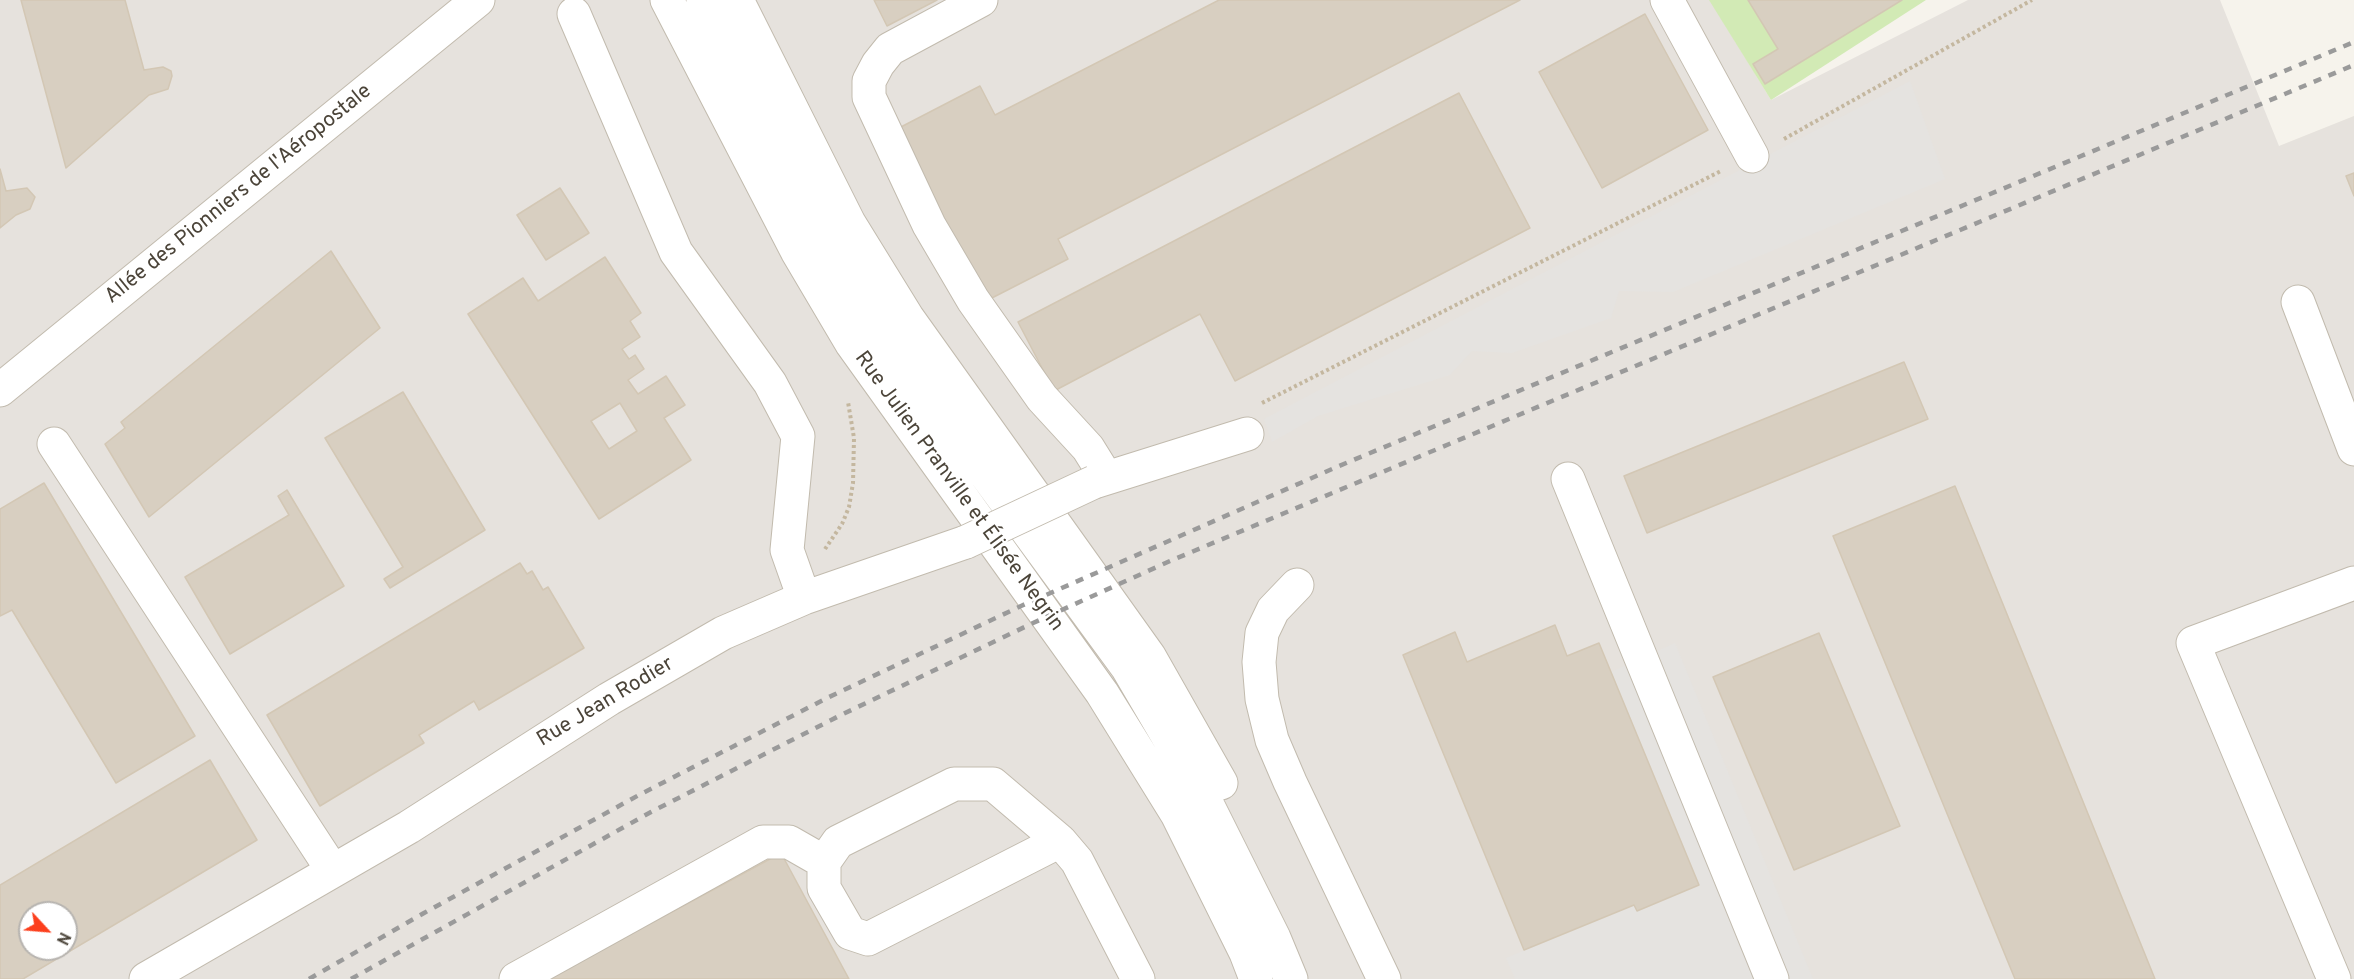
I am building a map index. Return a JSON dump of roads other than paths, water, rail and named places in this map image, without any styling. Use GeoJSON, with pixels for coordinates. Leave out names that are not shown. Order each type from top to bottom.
{"type":"FeatureCollection","features":[{"type":"Feature","properties":{"kind":"street","name":"Allée des Pionniers de l'Aéropostale"},"geometry":{"type":"LineString","coordinates":[[0,390],[478,0]]}},
{"type":"Feature","properties":{"kind":"street","name":"Rue Julien Pranville et Élisée Negrin"},"geometry":{"type":"LineString","coordinates":[[667,0],[797,251],[852,344],[1102,693],[1177,814],[1246,953],[1256,979]]}},
{"type":"Feature","properties":{"kind":"street","name":"Rue Julien Pranville et Élisée Negrin"},"geometry":{"type":"LineString","coordinates":[[703,0],[824,237],[878,327],[1127,667],[1204,798],[1274,938],[1291,979]]}},
{"type":"Feature","properties":{"kind":"street"},"geometry":{"type":"LineString","coordinates":[[737,0],[849,223],[907,317],[1149,656],[1222,785],[1285,914],[1312,979]]}},
{"type":"Feature","properties":{"kind":"street"},"geometry":{"type":"LineString","coordinates":[[981,0],[890,49],[878,64],[869,81],[869,97],[929,225],[973,300],[1042,398],[1088,448],[1100,480]]}},
{"type":"Feature","properties":{"kind":"street"},"geometry":{"type":"LineString","coordinates":[[1667,0],[1752,156]]}},
{"type":"Feature","properties":{"kind":"street"},"geometry":{"type":"LineString","coordinates":[[574,14],[676,252],[770,383],[798,436],[787,550],[804,598]]}},
{"type":"Feature","properties":{"kind":"street"},"geometry":{"type":"LineString","coordinates":[[2298,302],[2354,449]]}},
{"type":"Feature","properties":{"kind":"street","name":"Rue Jean Rodier"},"geometry":{"type":"LineString","coordinates":[[146,979],[409,827],[609,699],[723,633],[804,598],[966,542],[1100,480],[1248,434]]}},
{"type":"Feature","properties":{"kind":"street"},"geometry":{"type":"LineString","coordinates":[[54,444],[333,871]]}},
{"type":"Feature","properties":{"kind":"street"},"geometry":{"type":"LineString","coordinates":[[1568,479],[1772,979]]}},
{"type":"Feature","properties":{"kind":"street"},"geometry":{"type":"LineString","coordinates":[[2334,979],[2193,644],[2354,583]]}},
{"type":"Feature","properties":{"kind":"street"},"geometry":{"type":"LineString","coordinates":[[1297,585],[1273,610],[1262,633],[1259,662],[1262,699],[1272,740],[1290,782],[1384,979]]}},
{"type":"Feature","properties":{"kind":"street"},"geometry":{"type":"LineString","coordinates":[[1127,667],[1222,785]]}},
{"type":"Feature","properties":{"kind":"street"},"geometry":{"type":"LineString","coordinates":[[1060,842],[868,939],[850,933],[824,888],[825,862],[838,842],[954,784],[993,784],[1060,842],[1077,861],[1138,979]]}},
{"type":"Feature","properties":{"kind":"street"},"geometry":{"type":"LineString","coordinates":[[516,979],[764,842],[789,842],[825,862]]}},
{"type":"Feature","properties":{"kind":"railway"},"geometry":{"type":"LineString","coordinates":[[309,979],[639,795],[827,698],[1021,606],[1339,466],[2354,42]]}},
{"type":"Feature","properties":{"kind":"railway"},"geometry":{"type":"LineString","coordinates":[[351,979],[651,812],[841,715],[1033,623],[1170,561],[2354,65]]}}]}
